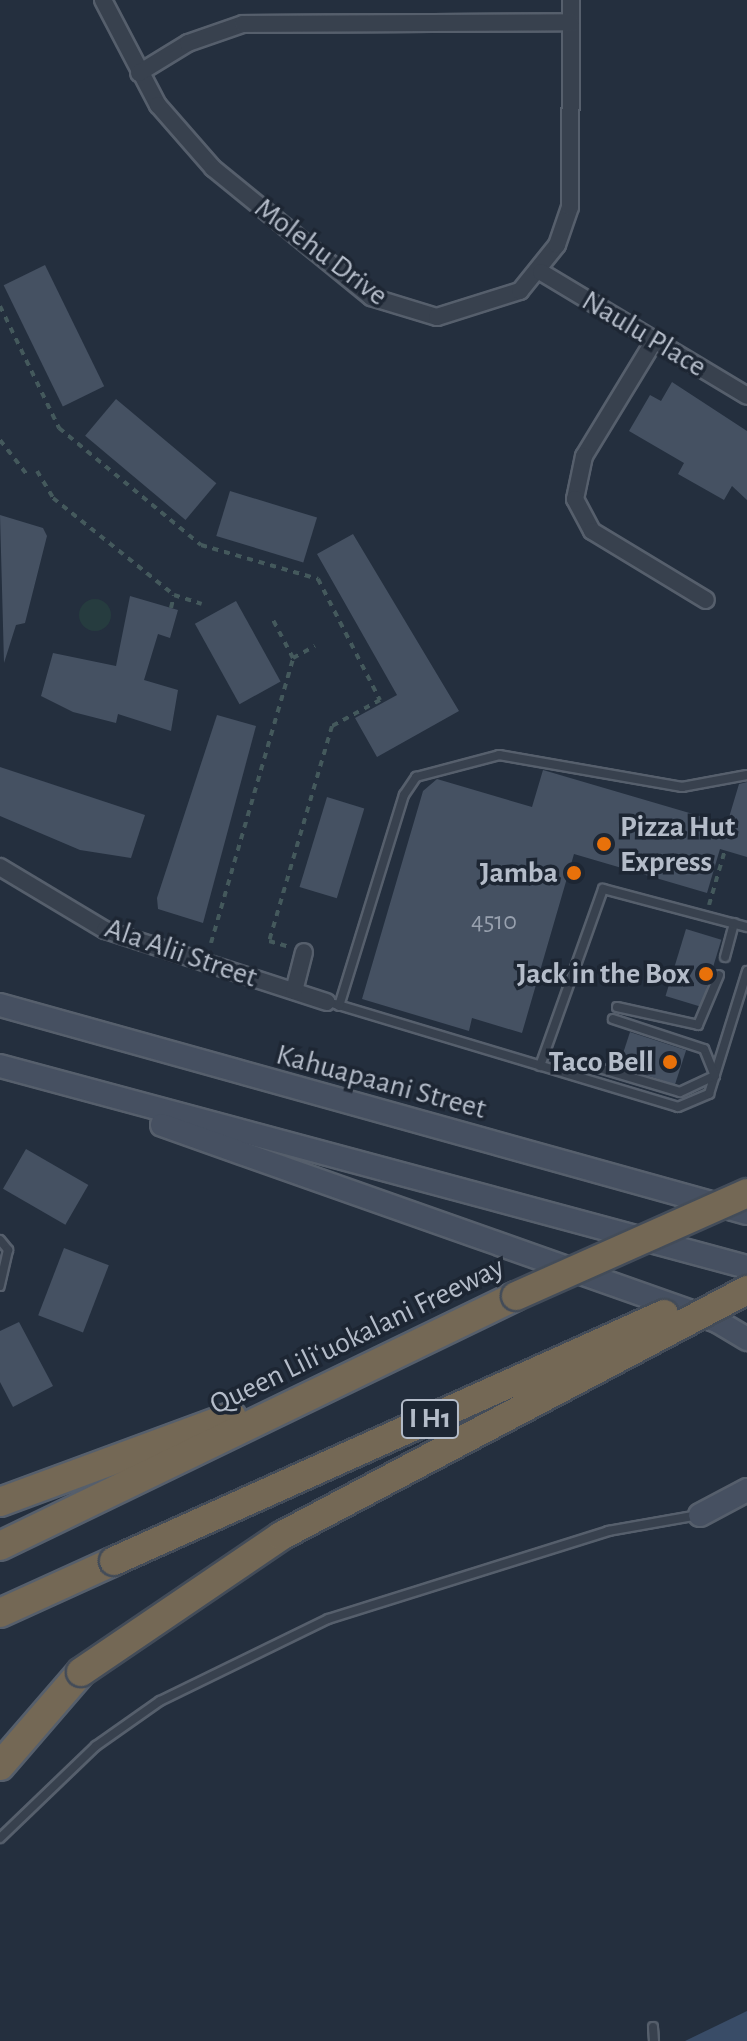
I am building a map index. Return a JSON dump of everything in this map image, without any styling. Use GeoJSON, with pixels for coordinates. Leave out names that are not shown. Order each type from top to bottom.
{"type":"FeatureCollection","features":[{"type":"Feature","properties":{"kind":"highway","name":"Queen Liliʻuokalani Freeway"},"geometry":{"type":"LineString","coordinates":[[0,1546],[123,1490],[348,1373],[747,1193]]}},
{"type":"Feature","properties":{"kind":"highway","name":"I H1"},"geometry":{"type":"LineString","coordinates":[[0,1613],[747,1277]]}},
{"type":"Feature","properties":{"kind":"highway"},"geometry":{"type":"LineString","coordinates":[[0,1766],[81,1672],[281,1536],[747,1290]]}},
{"type":"Feature","properties":{"kind":"highway"},"geometry":{"type":"LineString","coordinates":[[0,1502],[348,1373]]}},
{"type":"Feature","properties":{"kind":"main road","name":"Kahuapaani Street"},"geometry":{"type":"LineString","coordinates":[[0,1005],[747,1213]]}},
{"type":"Feature","properties":{"kind":"main road"},"geometry":{"type":"LineString","coordinates":[[0,1066],[68,1087],[747,1267]]}},
{"type":"Feature","properties":{"kind":"main road"},"geometry":{"type":"LineString","coordinates":[[68,1087],[257,1163],[717,1321],[747,1339]]}},
{"type":"Feature","properties":{"kind":"main road"},"geometry":{"type":"LineString","coordinates":[[700,1515],[747,1490]]}},
{"type":"Feature","properties":{"kind":"street","name":"Molehu Drive"},"geometry":{"type":"LineString","coordinates":[[103,0],[139,73],[213,168],[371,297],[416,315],[461,315],[502,301],[541,272],[570,207],[571,0]]}},
{"type":"Feature","properties":{"kind":"street"},"geometry":{"type":"LineString","coordinates":[[139,73],[188,43],[243,24],[571,22]]}},
{"type":"Feature","properties":{"kind":"street","name":"Naulu Place"},"geometry":{"type":"LineString","coordinates":[[541,272],[747,396]]}},
{"type":"Feature","properties":{"kind":"street"},"geometry":{"type":"LineString","coordinates":[[654,341],[584,456],[575,499],[592,531],[706,600]]}},
{"type":"Feature","properties":{"kind":"street","name":"Ala Alii Street"},"geometry":{"type":"LineString","coordinates":[[0,867],[105,930],[333,1004]]}},
{"type":"Feature","properties":{"kind":"street"},"geometry":{"type":"LineString","coordinates":[[294,991],[297,949]]}},
{"type":"Feature","properties":{"kind":"lane"},"geometry":{"type":"LineString","coordinates":[[747,775],[682,787],[499,755],[416,777],[404,795],[333,1004],[678,1107],[709,1094],[747,971]]}},
{"type":"Feature","properties":{"kind":"lane"},"geometry":{"type":"LineString","coordinates":[[540,1066],[596,895],[610,887],[747,927]]}},
{"type":"Feature","properties":{"kind":"lane"},"geometry":{"type":"LineString","coordinates":[[725,957],[734,923]]}},
{"type":"Feature","properties":{"kind":"lane"},"geometry":{"type":"LineString","coordinates":[[617,1007],[698,1025],[719,975]]}},
{"type":"Feature","properties":{"kind":"lane"},"geometry":{"type":"LineString","coordinates":[[613,1019],[723,1053]]}},
{"type":"Feature","properties":{"kind":"lane"},"geometry":{"type":"LineString","coordinates":[[704,1049],[715,1076]]}},
{"type":"Feature","properties":{"kind":"lane"},"geometry":{"type":"LineString","coordinates":[[599,1068],[680,1092],[715,1076]]}},
{"type":"Feature","properties":{"kind":"lane"},"geometry":{"type":"LineString","coordinates":[[0,1240],[8,1250],[0,1286]]}},
{"type":"Feature","properties":{"kind":"lane"},"geometry":{"type":"LineString","coordinates":[[0,1838],[96,1746],[160,1701],[328,1619],[608,1531],[700,1515]]}},
{"type":"Feature","properties":{"kind":"lane"},"geometry":{"type":"LineString","coordinates":[[653,2027],[654,2041]]}},
{"type":"Feature","properties":{"kind":"path"},"geometry":{"type":"LineString","coordinates":[[0,306],[59,428],[201,545],[318,579],[380,700],[332,726],[269,941],[297,949]]}},
{"type":"Feature","properties":{"kind":"path"},"geometry":{"type":"LineString","coordinates":[[0,440],[28,476]]}},
{"type":"Feature","properties":{"kind":"path"},"geometry":{"type":"LineString","coordinates":[[37,471],[53,498],[174,595],[202,604]]}},
{"type":"Feature","properties":{"kind":"path"},"geometry":{"type":"LineString","coordinates":[[171,608],[174,595]]}},
{"type":"Feature","properties":{"kind":"path"},"geometry":{"type":"LineString","coordinates":[[211,943],[293,658],[272,618]]}},
{"type":"Feature","properties":{"kind":"path"},"geometry":{"type":"LineString","coordinates":[[293,658],[315,646]]}},
{"type":"Feature","properties":{"kind":"path"},"geometry":{"type":"LineString","coordinates":[[706,915],[725,850]]}},
{"type":"Feature","properties":{"kind":"green space"},"geometry":{"type":"Polygon","coordinates":[[[95,599],[106,604],[111,615],[106,626],[95,631],[84,626],[79,615],[84,604],[95,599]]]}},
{"type":"Feature","properties":{"kind":"water"},"geometry":{"type":"Polygon","coordinates":[[[747,2011],[747,2041],[685,2041],[747,2011]]]}},
{"type":"Feature","properties":{"kind":"building"},"geometry":{"type":"Polygon","coordinates":[[[45,265],[104,386],[63,407],[4,285],[45,265]]]}},
{"type":"Feature","properties":{"kind":"building"},"geometry":{"type":"Polygon","coordinates":[[[672,382],[747,431],[747,500],[732,486],[724,500],[678,474],[684,463],[629,431],[650,395],[661,401],[672,382]]]}},
{"type":"Feature","properties":{"kind":"building"},"geometry":{"type":"Polygon","coordinates":[[[116,399],[216,483],[185,520],[85,436],[116,399]]]}},
{"type":"Feature","properties":{"kind":"building"},"geometry":{"type":"Polygon","coordinates":[[[230,491],[317,518],[303,563],[216,536],[230,491]]]}},
{"type":"Feature","properties":{"kind":"building"},"geometry":{"type":"Polygon","coordinates":[[[0,515],[43,528],[47,536],[25,623],[16,625],[4,663],[0,515]]]}},
{"type":"Feature","properties":{"kind":"building"},"geometry":{"type":"Polygon","coordinates":[[[353,534],[459,711],[377,757],[355,718],[397,695],[317,554],[353,534]]]}},
{"type":"Feature","properties":{"kind":"building"},"geometry":{"type":"Polygon","coordinates":[[[130,596],[178,610],[170,638],[158,634],[144,680],[178,690],[171,731],[118,714],[116,723],[73,712],[41,696],[53,653],[116,666],[130,596]]]}},
{"type":"Feature","properties":{"kind":"building"},"geometry":{"type":"Polygon","coordinates":[[[236,601],[281,681],[239,704],[195,624],[236,601]]]}},
{"type":"Feature","properties":{"kind":"building"},"geometry":{"type":"Polygon","coordinates":[[[217,715],[256,726],[203,923],[158,909],[157,898],[217,715]]]}},
{"type":"Feature","properties":{"kind":"building"},"geometry":{"type":"Polygon","coordinates":[[[0,767],[145,815],[131,858],[80,850],[0,816],[0,767]]]}},
{"type":"Feature","properties":{"kind":"building"},"geometry":{"type":"Polygon","coordinates":[[[543,770],[727,824],[739,784],[747,782],[747,857],[720,849],[707,893],[574,854],[522,1033],[472,1018],[469,1031],[362,999],[423,791],[437,779],[532,807],[543,770]]]}},
{"type":"Feature","properties":{"kind":"building"},"geometry":{"type":"Polygon","coordinates":[[[327,797],[364,808],[337,898],[300,887],[327,797]]]}},
{"type":"Feature","properties":{"kind":"building"},"geometry":{"type":"Polygon","coordinates":[[[686,929],[721,940],[701,1007],[666,996],[686,929]]]}},
{"type":"Feature","properties":{"kind":"building"},"geometry":{"type":"Polygon","coordinates":[[[630,1032],[686,1050],[675,1084],[619,1066],[630,1032]]]}},
{"type":"Feature","properties":{"kind":"building"},"geometry":{"type":"Polygon","coordinates":[[[26,1149],[88,1185],[65,1225],[3,1189],[26,1149]]]}},
{"type":"Feature","properties":{"kind":"building"},"geometry":{"type":"Polygon","coordinates":[[[64,1248],[109,1265],[83,1332],[38,1315],[64,1248]]]}},
{"type":"Feature","properties":{"kind":"building"},"geometry":{"type":"Polygon","coordinates":[[[19,1322],[53,1386],[13,1407],[0,1382],[0,1331],[19,1322]]]}},
{"type":"Feature","properties":{"kind":"place","name":"Pizza Hut Express"},"geometry":{"type":"Point","coordinates":[604,844]}},
{"type":"Feature","properties":{"kind":"place","name":"Jamba"},"geometry":{"type":"Point","coordinates":[574,873]}},
{"type":"Feature","properties":{"kind":"place","name":"Jack in the Box"},"geometry":{"type":"Point","coordinates":[706,974]}},
{"type":"Feature","properties":{"kind":"place","name":"Taco Bell"},"geometry":{"type":"Point","coordinates":[670,1062]}}]}
